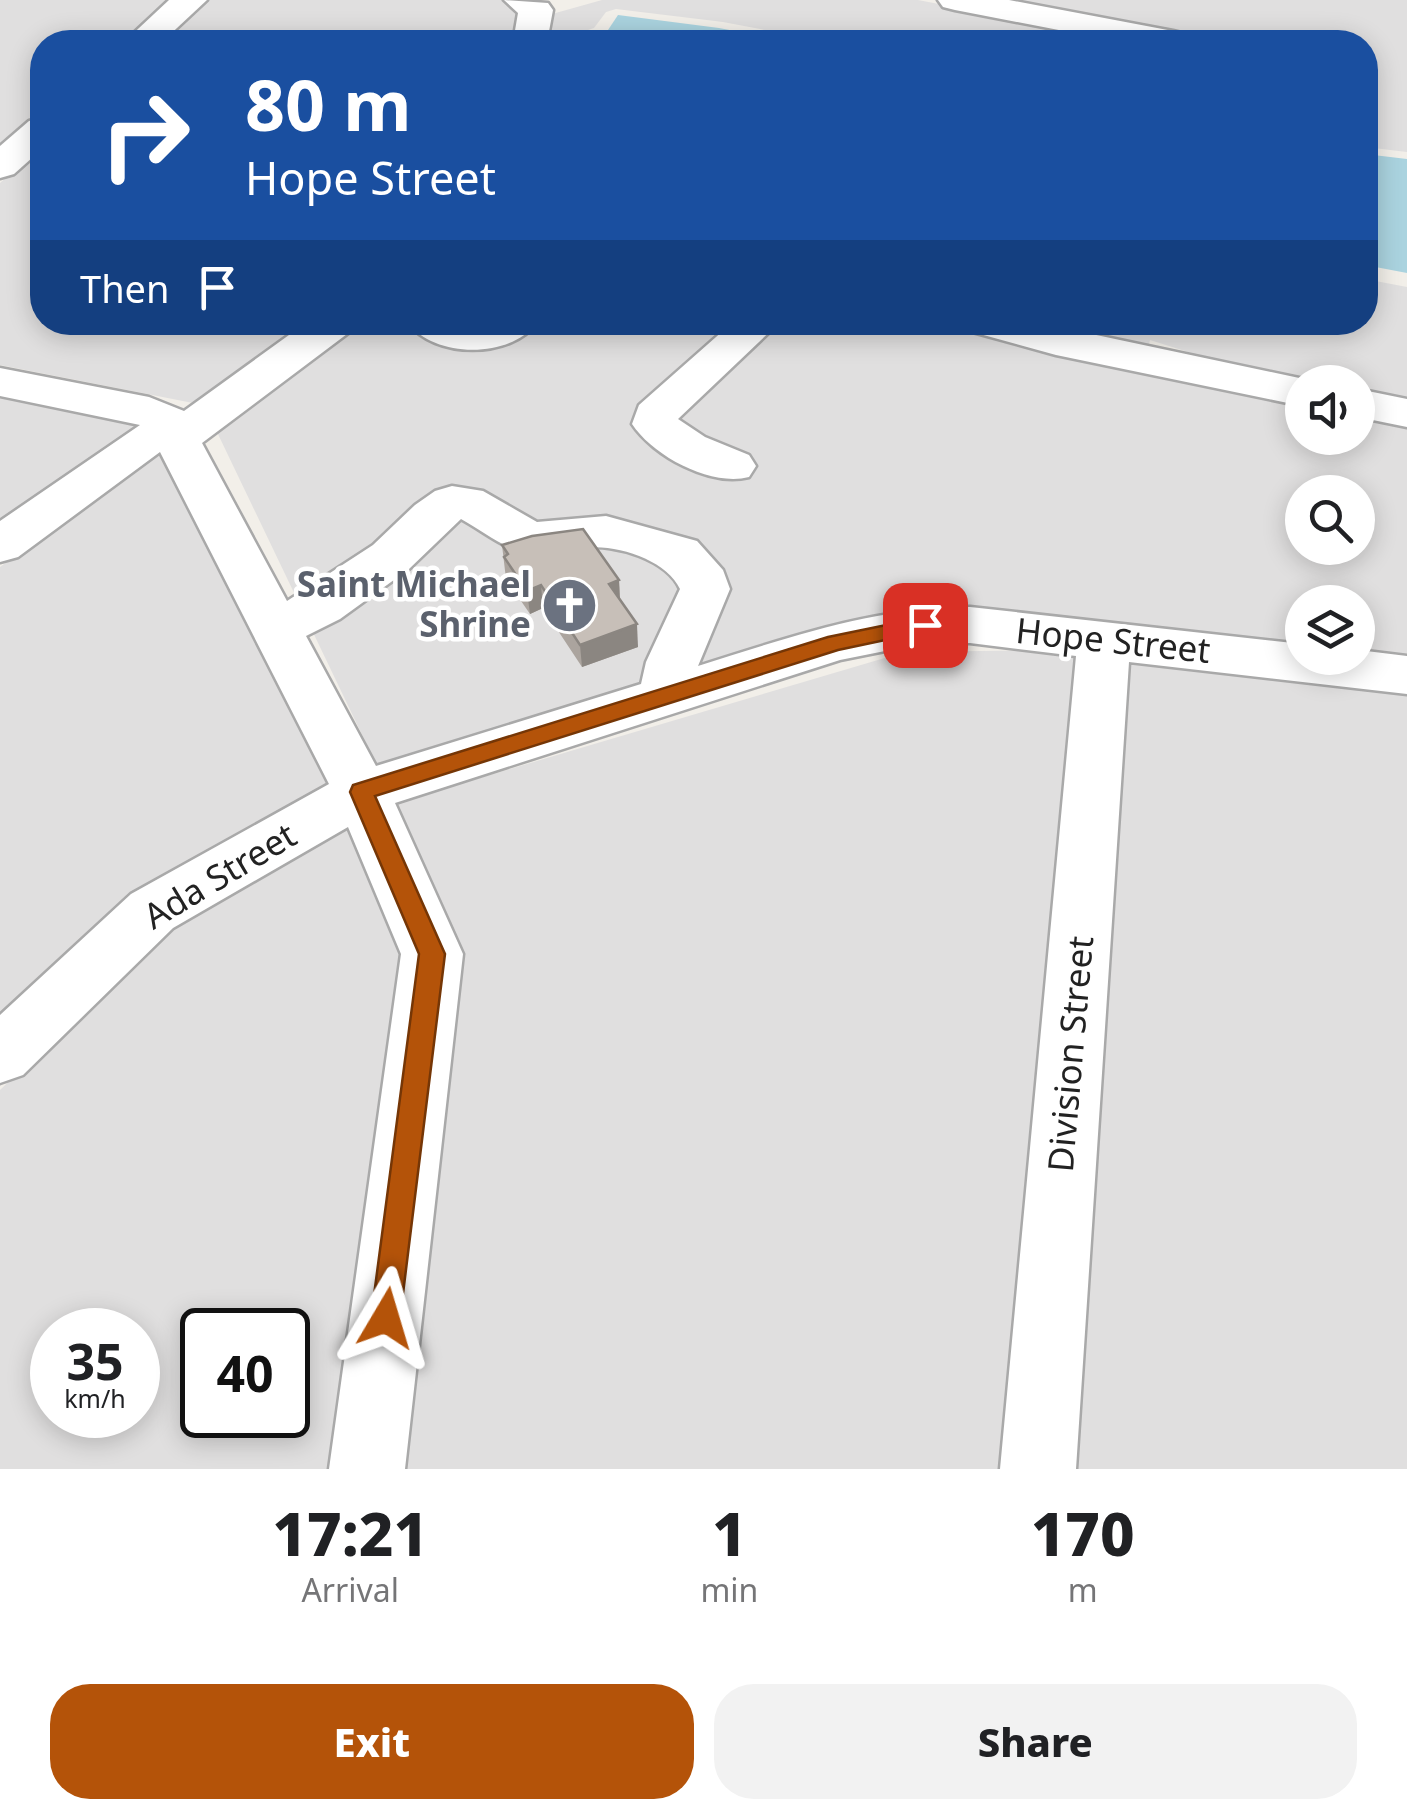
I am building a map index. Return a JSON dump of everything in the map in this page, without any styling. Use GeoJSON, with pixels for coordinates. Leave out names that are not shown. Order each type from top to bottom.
{"type":"FeatureCollection","features":[{"type":"Feature","properties":{"kind":"street"},"geometry":{"type":"LineString","coordinates":[[156,30],[190,0]]}},
{"type":"Feature","properties":{"kind":"street"},"geometry":{"type":"LineString","coordinates":[[529,18],[572,0]]}},
{"type":"Feature","properties":{"kind":"street"},"geometry":{"type":"LineString","coordinates":[[955,0],[1111,30]]}},
{"type":"Feature","properties":{"kind":"street"},"geometry":{"type":"LineString","coordinates":[[0,166],[30,140]]}},
{"type":"Feature","properties":{"kind":"street"},"geometry":{"type":"LineString","coordinates":[[0,545],[139,444],[173,434],[317,335]]}},
{"type":"Feature","properties":{"kind":"street"},"geometry":{"type":"LineString","coordinates":[[463,335],[476,340],[490,340],[497,335]]}},
{"type":"Feature","properties":{"kind":"street"},"geometry":{"type":"LineString","coordinates":[[732,466],[670,436],[654,424],[655,414],[745,335]]}},
{"type":"Feature","properties":{"kind":"street"},"geometry":{"type":"LineString","coordinates":[[1031,335],[1285,389]]}},
{"type":"Feature","properties":{"kind":"street"},"geometry":{"type":"LineString","coordinates":[[0,382],[160,415],[362,792],[432,954],[367,1469]]}},
{"type":"Feature","properties":{"kind":"street"},"geometry":{"type":"LineString","coordinates":[[1375,406],[1407,413]]}},
{"type":"Feature","properties":{"kind":"street"},"geometry":{"type":"LineString","coordinates":[[276,629],[322,606],[392,557],[432,516],[452,502],[466,502],[528,536],[551,540],[586,531],[606,532],[683,557],[705,582],[705,590],[672,662],[665,696]]}},
{"type":"Feature","properties":{"kind":"street","name":"Hope Street"},"geometry":{"type":"LineString","coordinates":[[362,792],[836,642],[925,625],[970,625],[1407,675]]}},
{"type":"Feature","properties":{"kind":"street","name":"Division Street"},"geometry":{"type":"LineString","coordinates":[[1038,1469],[1104,640]]}},
{"type":"Feature","properties":{"kind":"street","name":"Ada Street"},"geometry":{"type":"LineString","coordinates":[[0,1055],[152,911],[362,792]]}},
{"type":"Feature","properties":{"kind":"shaded area"},"geometry":{"type":"Polygon","coordinates":[[[0,0],[173,0],[137,30],[30,30],[30,122],[0,148],[0,0]]]}},
{"type":"Feature","properties":{"kind":"shaded area"},"geometry":{"type":"Polygon","coordinates":[[[208,0],[502,0],[520,12],[516,30],[173,30],[208,0]]]}},
{"type":"Feature","properties":{"kind":"shaded area"},"geometry":{"type":"Polygon","coordinates":[[[602,0],[918,0],[1073,30],[765,30],[616,9],[606,12],[588,30],[549,30],[552,14],[602,0]]]}},
{"type":"Feature","properties":{"kind":"shaded area"},"geometry":{"type":"Polygon","coordinates":[[[992,0],[1407,0],[1407,152],[1378,149],[1378,30],[1148,30],[992,0]]]}},
{"type":"Feature","properties":{"kind":"shaded area"},"geometry":{"type":"Polygon","coordinates":[[[30,156],[30,335],[294,335],[198,404],[0,365],[0,183],[30,156]]]}},
{"type":"Feature","properties":{"kind":"shaded area"},"geometry":{"type":"Polygon","coordinates":[[[1378,281],[1407,287],[1407,401],[1375,394],[1375,365],[1285,365],[1285,376],[1226,364],[1150,340],[1148,348],[1084,335],[1378,335],[1378,281]]]}},
{"type":"Feature","properties":{"kind":"shaded area"},"geometry":{"type":"Polygon","coordinates":[[[346,335],[991,335],[1053,353],[1285,400],[1285,455],[1375,455],[1375,418],[1407,425],[1407,659],[1375,655],[1375,585],[1285,585],[1285,645],[965,609],[915,609],[823,627],[377,766],[216,430],[346,335]]]}},
{"type":"Feature","properties":{"kind":"shaded area"},"geometry":{"type":"Polygon","coordinates":[[[0,396],[144,425],[122,436],[0,524],[0,396]]]}},
{"type":"Feature","properties":{"kind":"shaded area"},"geometry":{"type":"Polygon","coordinates":[[[158,451],[330,785],[0,1020],[0,567],[158,451]]]}},
{"type":"Feature","properties":{"kind":"shaded area"},"geometry":{"type":"Polygon","coordinates":[[[905,652],[1077,653],[1001,1469],[404,1469],[459,948],[395,803],[905,652]]]}},
{"type":"Feature","properties":{"kind":"shaded area"},"geometry":{"type":"Polygon","coordinates":[[[1129,659],[1407,692],[1407,1469],[1076,1469],[1129,659]]]}},
{"type":"Feature","properties":{"kind":"shaded area"},"geometry":{"type":"Polygon","coordinates":[[[348,825],[403,957],[332,1469],[0,1469],[0,1090],[170,926],[348,825]]]}},
{"type":"Feature","properties":{"kind":"water"},"geometry":{"type":"Polygon","coordinates":[[[618,15],[730,30],[608,30],[618,15]]]}},
{"type":"Feature","properties":{"kind":"water"},"geometry":{"type":"Polygon","coordinates":[[[1378,156],[1407,159],[1407,273],[1378,267],[1378,156]]]}},
{"type":"Feature","properties":{"kind":"building","name":"Saint Michael Shrine"},"geometry":{"type":"Polygon","coordinates":[[[583,529],[619,580],[609,584],[637,624],[580,645],[541,585],[527,591],[504,557],[508,554],[502,545],[532,536],[583,529]]]}},
{"type":"Feature","properties":{"kind":"place","name":"Saint Michael Shrine"},"geometry":{"type":"Point","coordinates":[570,605]}},
{"type":"Feature","properties":{"kind":"route"},"geometry":{"type":"LineString","coordinates":[[386,1318],[432,954],[362,792],[836,642],[925,625]]}}]}
